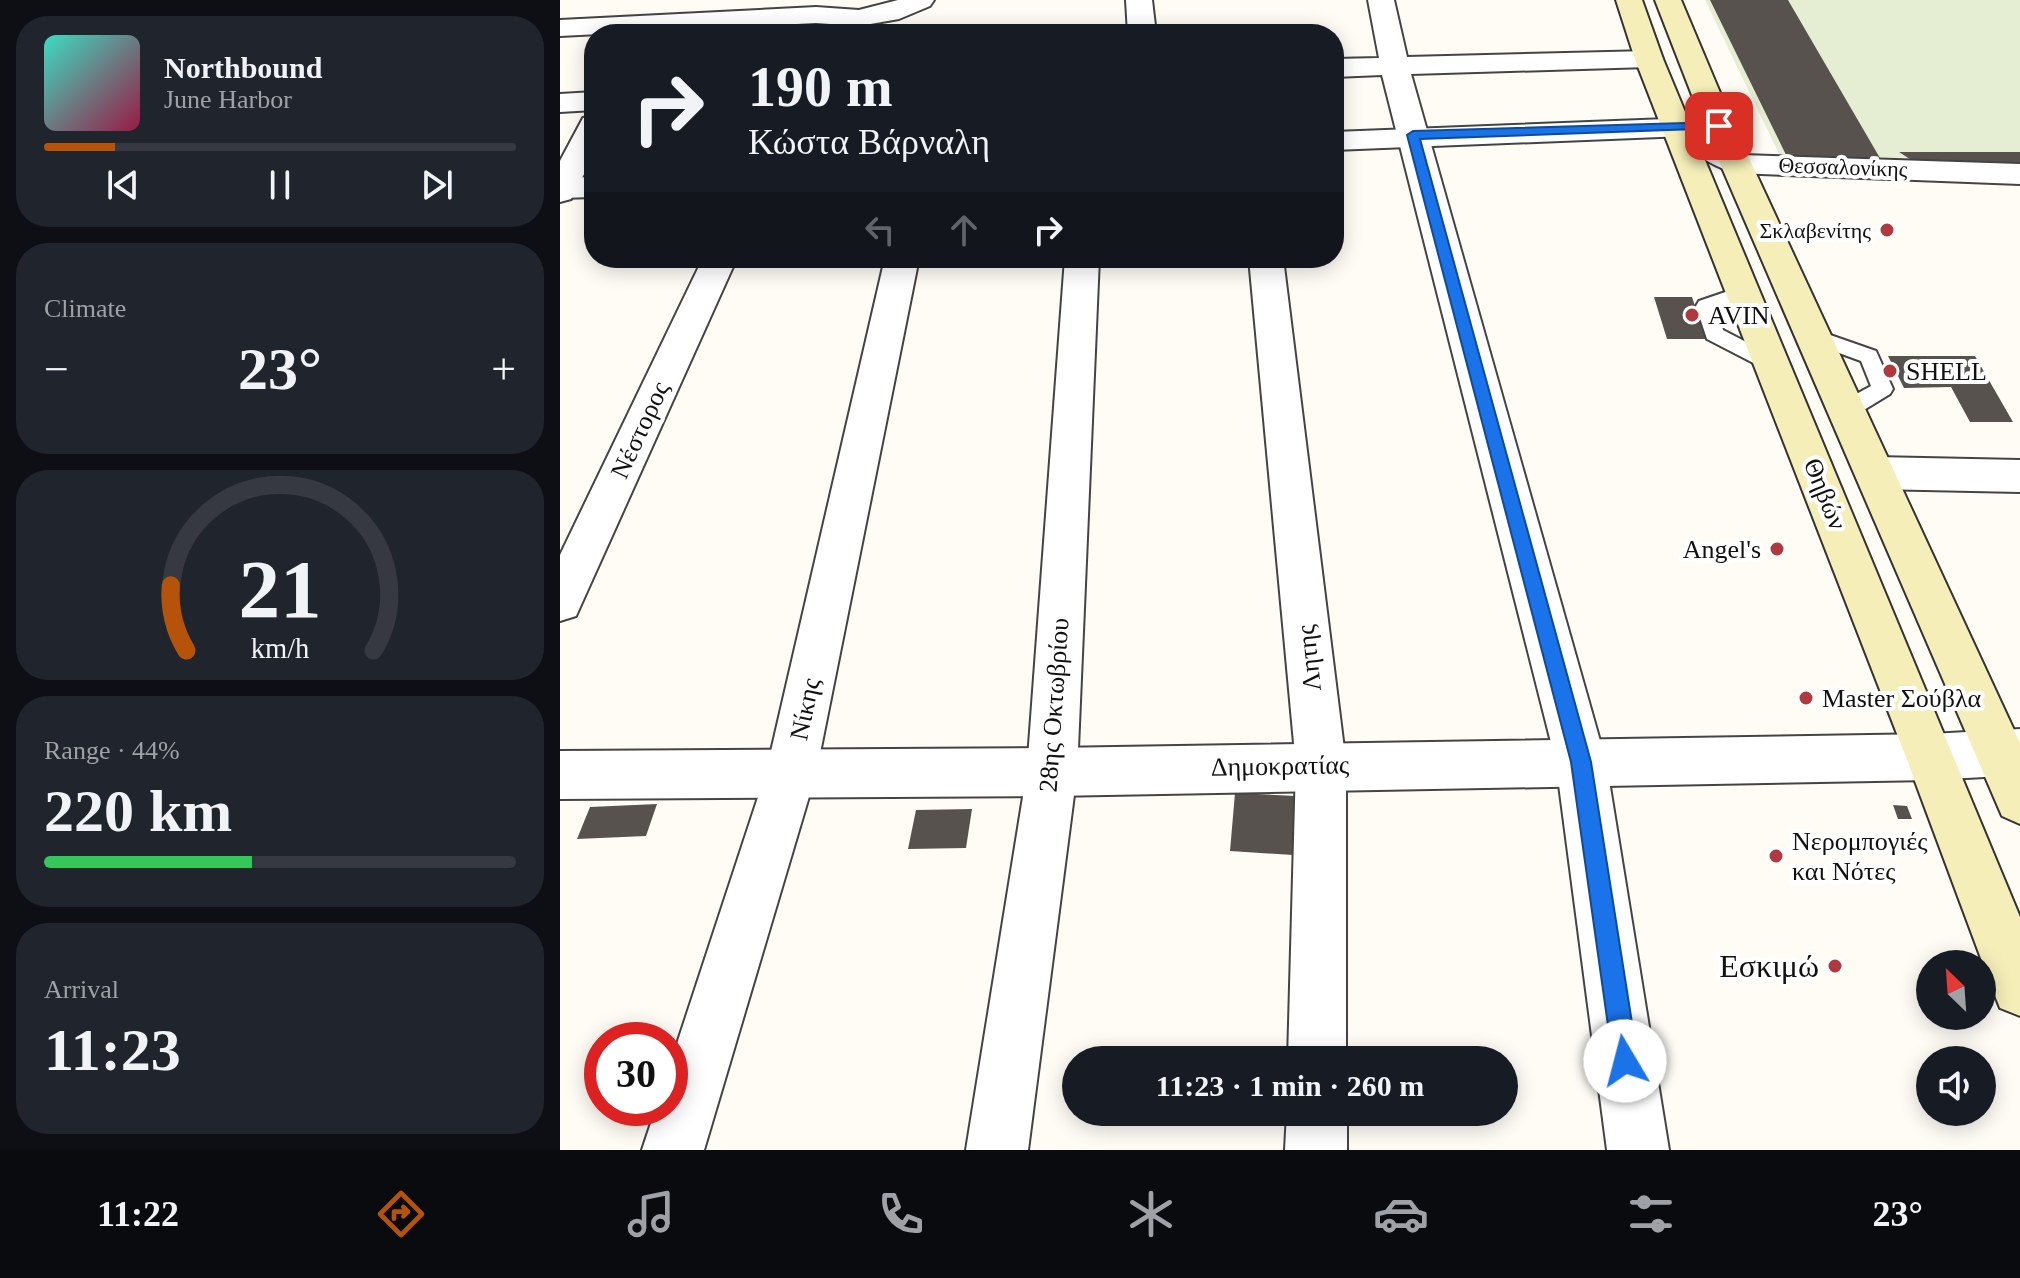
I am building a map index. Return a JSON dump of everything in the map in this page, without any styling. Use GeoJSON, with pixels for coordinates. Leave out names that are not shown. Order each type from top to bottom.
{"type":"FeatureCollection","features":[{"type":"Feature","properties":{"kind":"main road","name":"Θηβών"},"geometry":{"type":"LineString","coordinates":[[1629,0],[1649,59],[1931,757],[2020,988]]}},
{"type":"Feature","properties":{"kind":"main road","name":"Θηβών"},"geometry":{"type":"LineString","coordinates":[[1668,0],[1719,126],[1846,410],[2010,752],[2020,799]]}},
{"type":"Feature","properties":{"kind":"street"},"geometry":{"type":"LineString","coordinates":[[648,24],[660,0]]}},
{"type":"Feature","properties":{"kind":"street"},"geometry":{"type":"LineString","coordinates":[[812,24],[875,16],[921,0]]}},
{"type":"Feature","properties":{"kind":"street"},"geometry":{"type":"LineString","coordinates":[[1139,0],[1141,24]]}},
{"type":"Feature","properties":{"kind":"street"},"geometry":{"type":"LineString","coordinates":[[1381,0],[1394,65],[1581,762],[1638,1150]]}},
{"type":"Feature","properties":{"kind":"street"},"geometry":{"type":"LineString","coordinates":[[560,28],[584,28]]}},
{"type":"Feature","properties":{"kind":"street"},"geometry":{"type":"LineString","coordinates":[[1344,68],[1649,59]]}},
{"type":"Feature","properties":{"kind":"street"},"geometry":{"type":"LineString","coordinates":[[560,103],[584,102]]}},
{"type":"Feature","properties":{"kind":"street"},"geometry":{"type":"LineString","coordinates":[[1344,140],[1413,135],[1719,126]]}},
{"type":"Feature","properties":{"kind":"street"},"geometry":{"type":"LineString","coordinates":[[1677,127],[1736,164]]}},
{"type":"Feature","properties":{"kind":"street"},"geometry":{"type":"LineString","coordinates":[[561,189],[584,144]]}},
{"type":"Feature","properties":{"kind":"street","name":"Θεσσαλονίκης"},"geometry":{"type":"LineString","coordinates":[[1736,164],[2020,174]]}},
{"type":"Feature","properties":{"kind":"street"},"geometry":{"type":"LineString","coordinates":[[561,189],[584,188]]}},
{"type":"Feature","properties":{"kind":"street","name":"Νέστορος"},"geometry":{"type":"LineString","coordinates":[[560,602],[715,268]]}},
{"type":"Feature","properties":{"kind":"street","name":"Νίκης"},"geometry":{"type":"LineString","coordinates":[[673,1150],[791,773],[900,268]]}},
{"type":"Feature","properties":{"kind":"street","name":"28ης Οκτωβρίου"},"geometry":{"type":"LineString","coordinates":[[997,1150],[1052,772],[1081,268]]}},
{"type":"Feature","properties":{"kind":"street","name":"Λητης"},"geometry":{"type":"LineString","coordinates":[[1267,268],[1321,765],[1317,1046]]}},
{"type":"Feature","properties":{"kind":"street"},"geometry":{"type":"LineString","coordinates":[[1875,473],[2020,476]]}},
{"type":"Feature","properties":{"kind":"street","name":"Δημοκρατίας"},"geometry":{"type":"LineString","coordinates":[[560,775],[1052,772],[1321,765],[1931,757],[2010,752]]}},
{"type":"Feature","properties":{"kind":"street"},"geometry":{"type":"LineString","coordinates":[[1316,1150],[1317,1126]]}},
{"type":"Feature","properties":{"kind":"green space"},"geometry":{"type":"Polygon","coordinates":[[[1705,0],[2020,0],[2020,160],[1781,158],[1705,0]]]}},
{"type":"Feature","properties":{"kind":"building"},"geometry":{"type":"Polygon","coordinates":[[[1710,0],[1788,0],[1884,165],[1791,165],[1710,0]]]}},
{"type":"Feature","properties":{"kind":"building"},"geometry":{"type":"Polygon","coordinates":[[[1899,152],[2020,152],[2020,165],[1919,165],[1899,152]]]}},
{"type":"Feature","properties":{"kind":"building"},"geometry":{"type":"Polygon","coordinates":[[[1654,297],[1692,297],[1706,339],[1667,339],[1654,297]]]}},
{"type":"Feature","properties":{"kind":"building"},"geometry":{"type":"Polygon","coordinates":[[[1888,356],[1975,356],[2013,422],[1970,422],[1951,387],[1904,388],[1888,356]]]}},
{"type":"Feature","properties":{"kind":"building"},"geometry":{"type":"Polygon","coordinates":[[[1235,793],[1296,796],[1293,855],[1230,851],[1235,793]]]}},
{"type":"Feature","properties":{"kind":"building"},"geometry":{"type":"Polygon","coordinates":[[[657,804],[646,836],[577,839],[590,807],[657,804]]]}},
{"type":"Feature","properties":{"kind":"building"},"geometry":{"type":"Polygon","coordinates":[[[1893,805],[1907,806],[1912,819],[1898,819],[1893,805]]]}},
{"type":"Feature","properties":{"kind":"building"},"geometry":{"type":"Polygon","coordinates":[[[972,809],[966,848],[908,849],[916,810],[972,809]]]}},
{"type":"Feature","properties":{"kind":"place","name":"Σκλαβενίτης"},"geometry":{"type":"Point","coordinates":[1887,230]}},
{"type":"Feature","properties":{"kind":"place","name":"AVIN"},"geometry":{"type":"Point","coordinates":[1692,315]}},
{"type":"Feature","properties":{"kind":"place","name":"SHELL"},"geometry":{"type":"Point","coordinates":[1890,371]}},
{"type":"Feature","properties":{"kind":"place","name":"Angel's"},"geometry":{"type":"Point","coordinates":[1777,549]}},
{"type":"Feature","properties":{"kind":"place","name":"Master Σούβλα"},"geometry":{"type":"Point","coordinates":[1806,698]}},
{"type":"Feature","properties":{"kind":"place","name":"Νερομπογιές και Νότες"},"geometry":{"type":"Point","coordinates":[1776,856]}},
{"type":"Feature","properties":{"kind":"place","name":"Εσκιμώ"},"geometry":{"type":"Point","coordinates":[1835,966]}},
{"type":"Feature","properties":{"kind":"route"},"geometry":{"type":"LineString","coordinates":[[1625,1061],[1581,762],[1413,135],[1719,126]]}}]}
